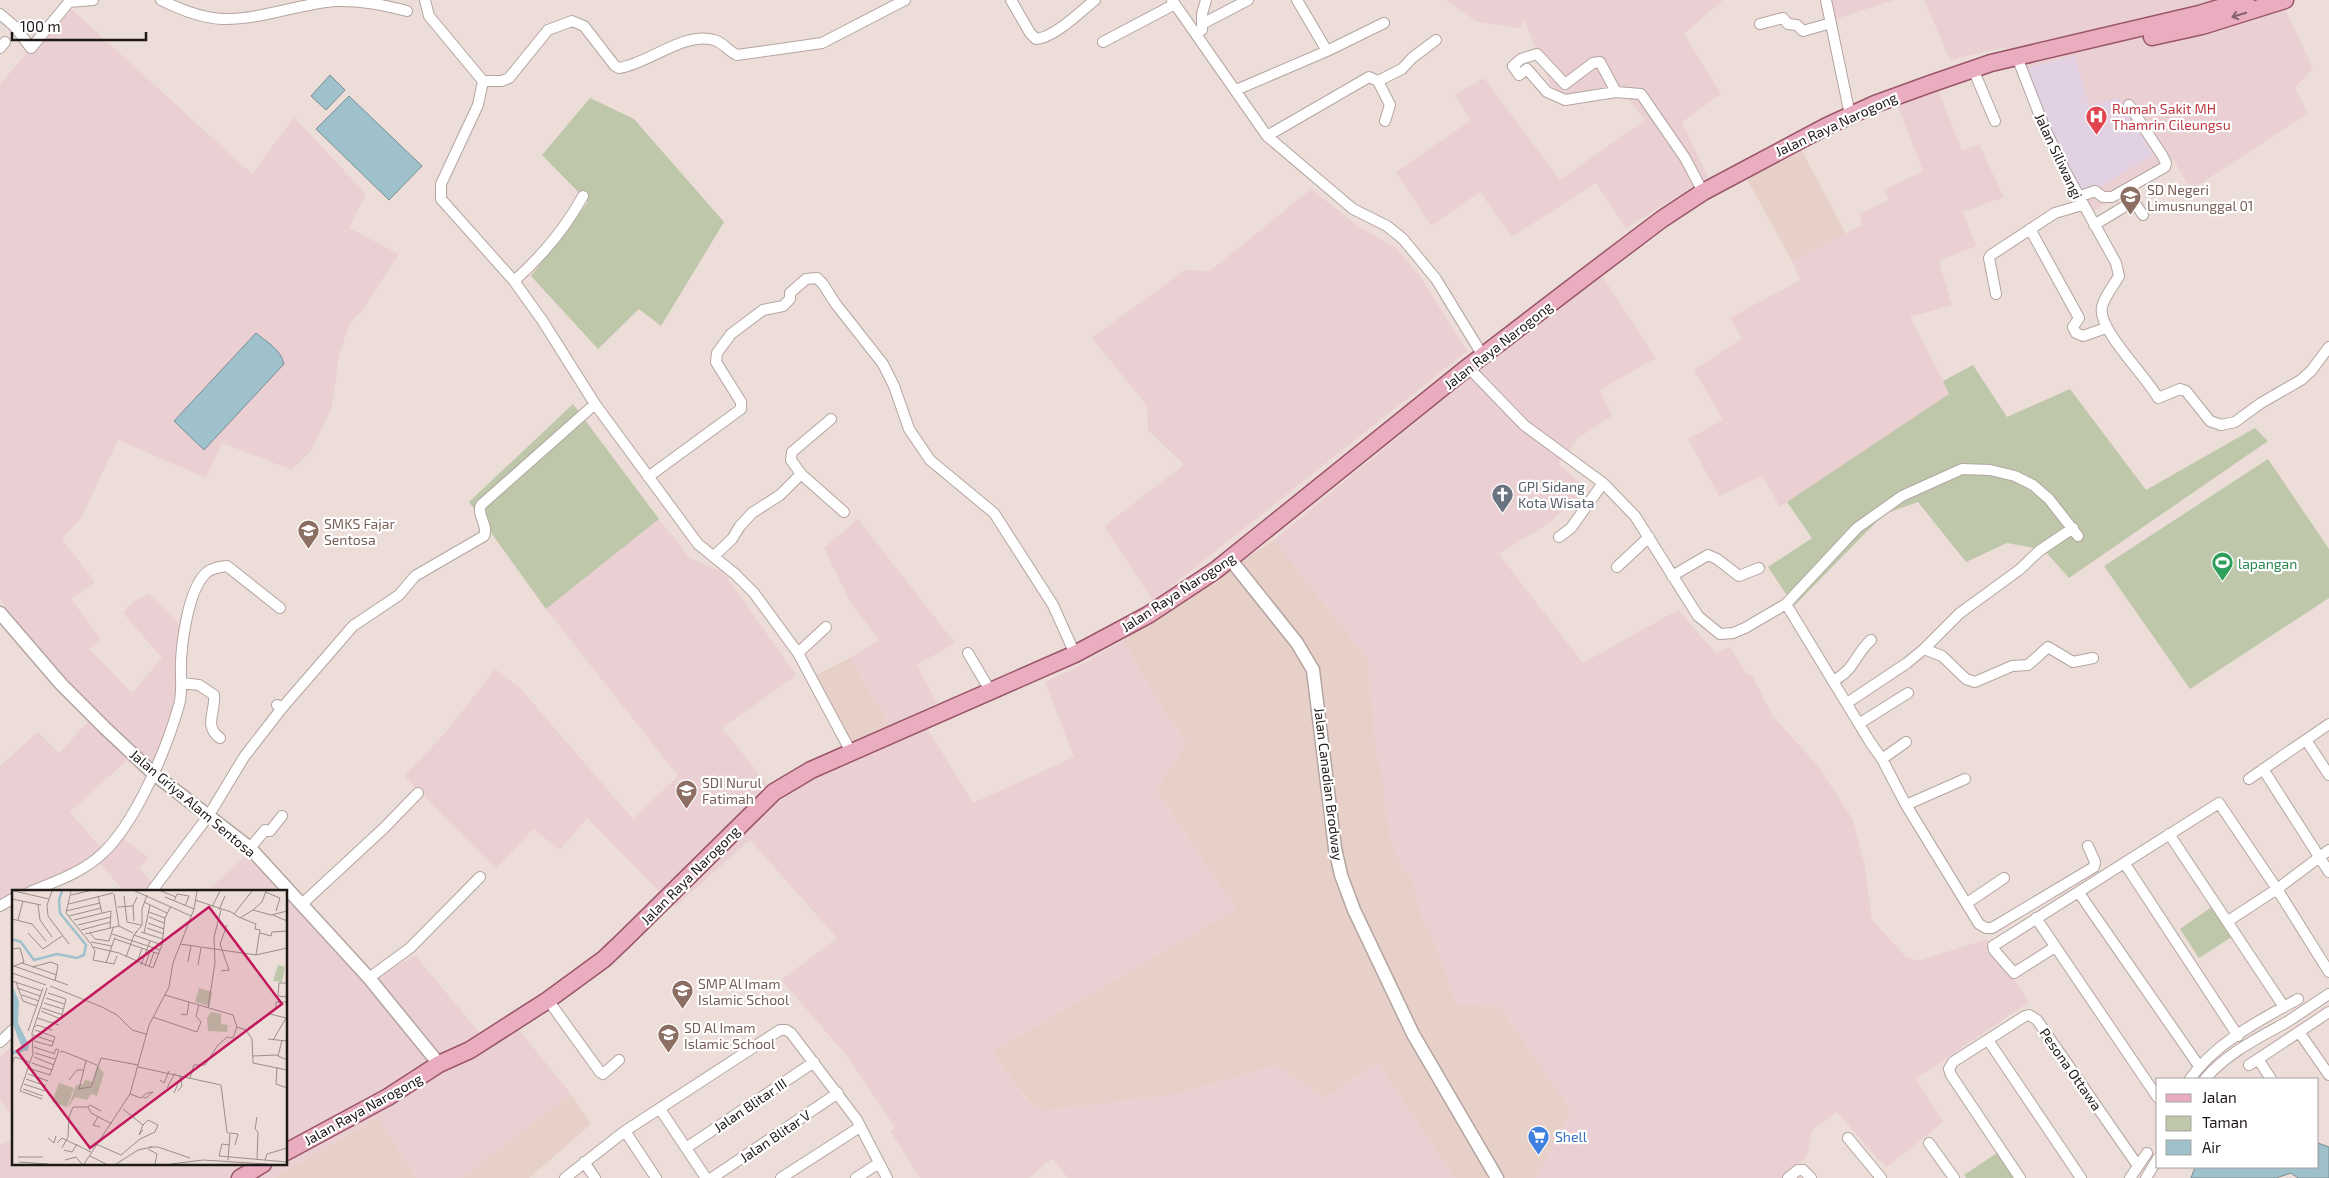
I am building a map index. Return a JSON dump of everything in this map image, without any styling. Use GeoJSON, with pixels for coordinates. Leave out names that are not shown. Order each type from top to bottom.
{"type":"FeatureCollection","features":[{"type":"Feature","properties":{"kind":"main road","name":"Jalan Raya Narogong"},"geometry":{"type":"LineString","coordinates":[[2046,52],[2199,14],[2246,0]]}},
{"type":"Feature","properties":{"kind":"main road","name":"Jalan Raya Narogong"},"geometry":{"type":"LineString","coordinates":[[288,1150],[388,1097],[439,1064],[470,1050],[548,1000],[604,959],[774,792],[811,770],[1075,654],[1148,615],[1230,560],[1468,367],[1631,242],[1703,192],[1789,145],[1875,104],[1974,69],[2017,57],[2150,37],[2202,26],[2264,3],[2285,0]]}},
{"type":"Feature","properties":{"kind":"main road"},"geometry":{"type":"LineString","coordinates":[[240,1178],[261,1166]]}},
{"type":"Feature","properties":{"kind":"street"},"geometry":{"type":"LineString","coordinates":[[0,14],[14,26],[31,48],[69,2],[93,0]]}},
{"type":"Feature","properties":{"kind":"street"},"geometry":{"type":"LineString","coordinates":[[161,0],[202,16],[220,19],[244,17],[334,2],[378,4],[407,11]]}},
{"type":"Feature","properties":{"kind":"street"},"geometry":{"type":"LineString","coordinates":[[425,0],[429,16],[483,81]]}},
{"type":"Feature","properties":{"kind":"street"},"geometry":{"type":"LineString","coordinates":[[483,81],[502,81],[509,78],[548,30],[572,21],[584,26],[618,68],[680,44],[697,40],[712,39],[718,41],[737,55],[822,43],[905,0]]}},
{"type":"Feature","properties":{"kind":"street"},"geometry":{"type":"LineString","coordinates":[[1011,0],[1030,33],[1036,39],[1042,39],[1095,0]]}},
{"type":"Feature","properties":{"kind":"street"},"geometry":{"type":"LineString","coordinates":[[1202,46],[1202,8],[1206,0]]}},
{"type":"Feature","properties":{"kind":"street"},"geometry":{"type":"LineString","coordinates":[[1202,24],[1233,3],[1248,0]]}},
{"type":"Feature","properties":{"kind":"street"},"geometry":{"type":"LineString","coordinates":[[1297,0],[1327,51]]}},
{"type":"Feature","properties":{"kind":"street"},"geometry":{"type":"LineString","coordinates":[[1826,0],[1850,116]]}},
{"type":"Feature","properties":{"kind":"street"},"geometry":{"type":"LineString","coordinates":[[1103,42],[1174,2],[1202,46],[1236,90],[1267,136],[1353,209],[1387,226],[1403,239],[1436,278],[1483,356]]}},
{"type":"Feature","properties":{"kind":"street"},"geometry":{"type":"LineString","coordinates":[[1760,24],[1784,18],[1788,24],[1797,25],[1802,31],[1831,23]]}},
{"type":"Feature","properties":{"kind":"street"},"geometry":{"type":"LineString","coordinates":[[1236,90],[1327,51],[1384,23]]}},
{"type":"Feature","properties":{"kind":"street"},"geometry":{"type":"LineString","coordinates":[[1378,81],[1402,69],[1436,40]]}},
{"type":"Feature","properties":{"kind":"street"},"geometry":{"type":"LineString","coordinates":[[1616,92],[1600,62],[1593,62],[1565,84],[1537,54],[1521,60],[1513,66],[1519,74],[1527,69],[1546,92],[1565,100],[1616,92],[1641,94],[1685,158],[1703,192]]}},
{"type":"Feature","properties":{"kind":"street","name":"Jalan Siliwangi"},"geometry":{"type":"LineString","coordinates":[[1996,294],[1989,258],[2055,213],[2080,201],[2043,124],[2017,57]]}},
{"type":"Feature","properties":{"kind":"street"},"geometry":{"type":"LineString","coordinates":[[1974,69],[1995,121]]}},
{"type":"Feature","properties":{"kind":"street"},"geometry":{"type":"LineString","coordinates":[[1267,136],[1366,78],[1373,78],[1378,81],[1390,104],[1385,121]]}},
{"type":"Feature","properties":{"kind":"street"},"geometry":{"type":"LineString","coordinates":[[483,81],[478,105],[441,184],[441,199],[514,281],[570,361],[595,404],[698,544],[714,556],[754,593],[798,653],[852,752]]}},
{"type":"Feature","properties":{"kind":"street"},"geometry":{"type":"LineString","coordinates":[[2129,105],[2162,155],[2166,163],[2165,167],[2112,197],[2103,197],[2095,191],[2080,201],[2116,263],[2119,276],[2102,306],[2102,319],[2106,328],[2123,349],[2136,370],[2151,385],[2158,398],[2171,391],[2180,389],[2186,391],[2210,421],[2221,425],[2235,422],[2261,403],[2301,380],[2311,371],[2329,347]]}},
{"type":"Feature","properties":{"kind":"street"},"geometry":{"type":"LineString","coordinates":[[514,281],[543,253],[573,216],[584,196]]}},
{"type":"Feature","properties":{"kind":"street"},"geometry":{"type":"LineString","coordinates":[[2094,225],[2132,202],[2143,215]]}},
{"type":"Feature","properties":{"kind":"street"},"geometry":{"type":"LineString","coordinates":[[2030,229],[2079,318],[2073,327],[2076,333],[2083,336],[2106,328]]}},
{"type":"Feature","properties":{"kind":"street"},"geometry":{"type":"LineString","coordinates":[[648,476],[741,409],[741,402],[716,362],[718,353],[731,334],[763,310],[783,306],[790,299],[790,293],[806,279],[817,278],[883,364],[894,386],[908,429],[930,460],[994,512],[1053,605],[1075,654]]}},
{"type":"Feature","properties":{"kind":"street"},"geometry":{"type":"LineString","coordinates":[[1468,367],[1524,425],[1603,483],[1635,516],[1698,616],[1720,634],[1733,633],[1745,628],[1786,604],[1857,528],[1902,496],[1962,469],[1990,470],[2015,476],[2034,485],[2076,532],[2039,552],[2019,570],[1960,613],[1924,648],[1847,704]]}},
{"type":"Feature","properties":{"kind":"street"},"geometry":{"type":"LineString","coordinates":[[153,890],[209,815],[244,757],[279,707],[354,626],[399,595],[415,576],[484,536],[486,530],[479,511],[481,504],[595,404]]}},
{"type":"Feature","properties":{"kind":"street"},"geometry":{"type":"LineString","coordinates":[[831,419],[792,452],[791,460],[801,474],[844,512]]}},
{"type":"Feature","properties":{"kind":"street"},"geometry":{"type":"LineString","coordinates":[[714,556],[732,538],[752,513],[780,495],[801,474]]}},
{"type":"Feature","properties":{"kind":"street"},"geometry":{"type":"LineString","coordinates":[[1559,538],[1571,528],[1603,483]]}},
{"type":"Feature","properties":{"kind":"street"},"geometry":{"type":"LineString","coordinates":[[1616,567],[1649,537]]}},
{"type":"Feature","properties":{"kind":"street"},"geometry":{"type":"LineString","coordinates":[[1672,576],[1708,555],[1713,556],[1739,576],[1759,568]]}},
{"type":"Feature","properties":{"kind":"street","name":"Jalan Canadian Brodway"},"geometry":{"type":"LineString","coordinates":[[1230,560],[1297,643],[1313,670],[1335,848],[1348,892],[1369,942],[1413,1034],[1497,1178]]}},
{"type":"Feature","properties":{"kind":"street"},"geometry":{"type":"LineString","coordinates":[[35,890],[75,874],[103,853],[125,825],[154,774],[180,702],[182,682],[180,676],[192,596],[207,572],[227,566],[280,608]]}},
{"type":"Feature","properties":{"kind":"street"},"geometry":{"type":"LineString","coordinates":[[1786,604],[1882,759],[1906,805],[1976,920],[1986,928],[1992,928],[2094,867],[2095,862],[2088,846]]}},
{"type":"Feature","properties":{"kind":"street","name":"Jalan Griya Alam Sentosa"},"geometry":{"type":"LineString","coordinates":[[0,613],[61,684],[154,774],[250,848],[369,978],[439,1064]]}},
{"type":"Feature","properties":{"kind":"street"},"geometry":{"type":"LineString","coordinates":[[798,653],[826,627]]}},
{"type":"Feature","properties":{"kind":"street"},"geometry":{"type":"LineString","coordinates":[[1833,681],[1853,667],[1864,647],[1871,640]]}},
{"type":"Feature","properties":{"kind":"street"},"geometry":{"type":"LineString","coordinates":[[1924,648],[1942,656],[1966,679],[1975,682],[2012,666],[2028,665],[2048,647],[2074,662],[2093,658]]}},
{"type":"Feature","properties":{"kind":"street"},"geometry":{"type":"LineString","coordinates":[[968,653],[991,692]]}},
{"type":"Feature","properties":{"kind":"street"},"geometry":{"type":"LineString","coordinates":[[182,682],[199,685],[214,695],[211,715],[212,729],[220,738]]}},
{"type":"Feature","properties":{"kind":"street"},"geometry":{"type":"LineString","coordinates":[[1860,723],[1908,693]]}},
{"type":"Feature","properties":{"kind":"street"},"geometry":{"type":"LineString","coordinates":[[2249,779],[2329,724]]}},
{"type":"Feature","properties":{"kind":"street"},"geometry":{"type":"LineString","coordinates":[[2306,740],[2329,775]]}},
{"type":"Feature","properties":{"kind":"street"},"geometry":{"type":"LineString","coordinates":[[1882,759],[1906,742]]}},
{"type":"Feature","properties":{"kind":"street"},"geometry":{"type":"LineString","coordinates":[[2263,769],[2329,872]]}},
{"type":"Feature","properties":{"kind":"street"},"geometry":{"type":"LineString","coordinates":[[1906,805],[1964,779]]}},
{"type":"Feature","properties":{"kind":"street"},"geometry":{"type":"LineString","coordinates":[[302,904],[384,828],[418,792]]}},
{"type":"Feature","properties":{"kind":"street"},"geometry":{"type":"LineString","coordinates":[[2055,947],[2014,973],[1994,950],[1993,946],[1996,942],[2079,893],[2169,834],[2219,804],[2277,889],[2329,972]]}},
{"type":"Feature","properties":{"kind":"street"},"geometry":{"type":"LineString","coordinates":[[250,848],[265,830],[270,830],[282,816]]}},
{"type":"Feature","properties":{"kind":"street"},"geometry":{"type":"LineString","coordinates":[[2169,834],[2284,1007]]}},
{"type":"Feature","properties":{"kind":"street"},"geometry":{"type":"LineString","coordinates":[[2228,921],[2277,889],[2329,850]]}},
{"type":"Feature","properties":{"kind":"street"},"geometry":{"type":"LineString","coordinates":[[2125,864],[2238,1036]]}},
{"type":"Feature","properties":{"kind":"street"},"geometry":{"type":"LineString","coordinates":[[369,978],[410,948],[480,877]]}},
{"type":"Feature","properties":{"kind":"street"},"geometry":{"type":"LineString","coordinates":[[1967,903],[2004,878]]}},
{"type":"Feature","properties":{"kind":"street"},"geometry":{"type":"LineString","coordinates":[[2079,893],[2199,1066]]}},
{"type":"Feature","properties":{"kind":"street"},"geometry":{"type":"LineString","coordinates":[[0,906],[12,899]]}},
{"type":"Feature","properties":{"kind":"street"},"geometry":{"type":"LineString","coordinates":[[2036,918],[2156,1095]]}},
{"type":"Feature","properties":{"kind":"street"},"geometry":{"type":"LineString","coordinates":[[2206,1078],[2222,1062],[2238,1050],[2329,994]]}},
{"type":"Feature","properties":{"kind":"street"},"geometry":{"type":"LineString","coordinates":[[2191,1078],[2199,1066],[2238,1036],[2298,999]]}},
{"type":"Feature","properties":{"kind":"street"},"geometry":{"type":"LineString","coordinates":[[548,1000],[600,1072],[603,1074],[619,1060]]}},
{"type":"Feature","properties":{"kind":"street"},"geometry":{"type":"LineString","coordinates":[[2249,1065],[2329,1012]]}},
{"type":"Feature","properties":{"kind":"street","name":"Pesona Ottawa"},"geometry":{"type":"LineString","coordinates":[[2020,1178],[1950,1072],[1950,1067],[1953,1062],[2025,1016],[2030,1015],[2037,1020],[2138,1166]]}},
{"type":"Feature","properties":{"kind":"street"},"geometry":{"type":"LineString","coordinates":[[0,1042],[12,1030]]}},
{"type":"Feature","properties":{"kind":"street"},"geometry":{"type":"LineString","coordinates":[[566,1178],[624,1131],[780,1030],[786,1030],[791,1033],[838,1093],[860,1127],[887,1178]]}},
{"type":"Feature","properties":{"kind":"street"},"geometry":{"type":"LineString","coordinates":[[2300,1032],[2329,1075]]}},
{"type":"Feature","properties":{"kind":"street"},"geometry":{"type":"LineString","coordinates":[[1988,1040],[2081,1178]]}},
{"type":"Feature","properties":{"kind":"street"},"geometry":{"type":"LineString","coordinates":[[2258,1059],[2270,1078]]}},
{"type":"Feature","properties":{"kind":"street","name":"Jalan Blitar III"},"geometry":{"type":"LineString","coordinates":[[686,1148],[814,1062]]}},
{"type":"Feature","properties":{"kind":"street","name":"Jalan Blitar V"},"geometry":{"type":"LineString","coordinates":[[712,1178],[838,1093]]}},
{"type":"Feature","properties":{"kind":"street"},"geometry":{"type":"LineString","coordinates":[[660,1109],[706,1178]]}},
{"type":"Feature","properties":{"kind":"street"},"geometry":{"type":"LineString","coordinates":[[781,1178],[860,1127]]}},
{"type":"Feature","properties":{"kind":"street"},"geometry":{"type":"LineString","coordinates":[[624,1131],[656,1178]]}},
{"type":"Feature","properties":{"kind":"street"},"geometry":{"type":"LineString","coordinates":[[1848,1138],[1881,1178]]}},
{"type":"Feature","properties":{"kind":"street"},"geometry":{"type":"LineString","coordinates":[[1929,1143],[1954,1178]]}},
{"type":"Feature","properties":{"kind":"street"},"geometry":{"type":"LineString","coordinates":[[2130,1178],[2147,1153]]}},
{"type":"Feature","properties":{"kind":"street"},"geometry":{"type":"LineString","coordinates":[[2146,1178],[2156,1161]]}},
{"type":"Feature","properties":{"kind":"street"},"geometry":{"type":"LineString","coordinates":[[584,1162],[595,1178]]}},
{"type":"Feature","properties":{"kind":"street"},"geometry":{"type":"LineString","coordinates":[[856,1178],[879,1163]]}},
{"type":"Feature","properties":{"kind":"street"},"geometry":{"type":"LineString","coordinates":[[1788,1178],[1798,1170],[1803,1170],[1811,1178]]}},
{"type":"Feature","properties":{"kind":"shaded area"},"geometry":{"type":"Polygon","coordinates":[[[1446,0],[1723,0],[1684,34],[1721,94],[1682,122],[1708,177],[1626,228],[1596,183],[1512,237],[1480,192],[1431,226],[1396,172],[1471,120],[1455,95],[1484,78],[1560,180],[1645,120],[1617,86],[1557,101],[1524,19],[1519,28],[1477,22],[1446,0]]]}},
{"type":"Feature","properties":{"kind":"shaded area"},"geometry":{"type":"Polygon","coordinates":[[[1820,0],[1894,0],[1824,23],[1820,0]]]}},
{"type":"Feature","properties":{"kind":"shaded area"},"geometry":{"type":"Polygon","coordinates":[[[1924,0],[2281,0],[2313,68],[2295,88],[2308,113],[2191,190],[2173,159],[2092,212],[2027,92],[2010,53],[2005,47],[1950,60],[1924,0]]]}},
{"type":"Feature","properties":{"kind":"shaded area"},"geometry":{"type":"Polygon","coordinates":[[[68,6],[252,174],[294,117],[366,194],[349,228],[399,254],[361,312],[350,323],[339,355],[332,407],[311,451],[292,470],[222,443],[206,478],[118,440],[81,518],[62,539],[95,582],[71,599],[101,639],[89,649],[132,693],[162,658],[123,613],[132,602],[149,594],[182,627],[183,703],[155,783],[127,760],[70,812],[106,854],[120,836],[149,858],[139,868],[159,890],[123,890],[98,862],[77,879],[45,890],[12,890],[12,902],[0,911],[0,766],[38,732],[59,753],[95,714],[20,629],[0,599],[0,84],[68,6]]]}},
{"type":"Feature","properties":{"kind":"shaded area","name":"Rumah Sakit MH Thamrin Cileungsu"},"geometry":{"type":"Polygon","coordinates":[[[2075,55],[2089,106],[2119,98],[2153,155],[2096,189],[2093,184],[2079,192],[2023,70],[2075,55]]]}},
{"type":"Feature","properties":{"kind":"shaded area"},"geometry":{"type":"Polygon","coordinates":[[[1938,90],[1962,150],[1979,145],[2004,197],[1963,212],[1976,246],[1939,261],[1952,305],[1910,317],[1950,394],[1780,507],[1762,476],[1719,496],[1688,439],[1723,420],[1694,370],[1742,338],[1730,318],[1800,280],[1792,261],[1862,225],[1859,214],[1889,200],[1884,190],[1923,171],[1897,104],[1938,90]]]}},
{"type":"Feature","properties":{"kind":"shaded area"},"geometry":{"type":"Polygon","coordinates":[[[1801,149],[1846,234],[1792,261],[1747,179],[1801,149]]]}},
{"type":"Feature","properties":{"kind":"shaded area"},"geometry":{"type":"Polygon","coordinates":[[[1311,189],[1358,226],[1395,247],[1420,276],[1467,351],[1153,601],[1104,526],[1184,465],[1148,430],[1147,406],[1092,338],[1185,270],[1210,271],[1311,189]]]}},
{"type":"Feature","properties":{"kind":"shaded area"},"geometry":{"type":"Polygon","coordinates":[[[1601,274],[1656,358],[1600,390],[1612,416],[1578,438],[1558,464],[1586,488],[1552,521],[1499,554],[1583,663],[1678,610],[1716,653],[1730,647],[1747,674],[1752,675],[1772,715],[1818,766],[1853,820],[1865,866],[1872,920],[1906,957],[1918,961],[1987,939],[2029,1002],[1916,1079],[1943,1122],[1886,1168],[1837,1112],[1813,1129],[1806,1158],[1781,1178],[1536,1178],[1571,1110],[1499,1006],[1456,1005],[1430,932],[1425,926],[1409,873],[1404,872],[1389,837],[1381,771],[1376,754],[1368,660],[1274,540],[1479,370],[1601,274]]]}},
{"type":"Feature","properties":{"kind":"shaded area"},"geometry":{"type":"Polygon","coordinates":[[[659,519],[690,558],[723,572],[796,675],[722,728],[781,801],[802,784],[851,761],[846,745],[891,727],[850,658],[879,640],[851,603],[824,548],[858,519],[955,643],[917,665],[937,703],[921,711],[927,728],[973,803],[1074,757],[1045,682],[1085,663],[1123,640],[1161,706],[1187,743],[1156,791],[1237,909],[992,1052],[1026,1099],[1042,1111],[1177,1094],[1276,1065],[1325,1098],[1377,1062],[1455,1178],[1068,1178],[1052,1158],[1029,1178],[920,1178],[891,1132],[895,1127],[847,1056],[781,980],[837,938],[750,840],[675,907],[587,818],[560,850],[533,829],[496,869],[404,776],[447,731],[495,669],[520,688],[633,819],[678,776],[546,609],[659,519]]]}},
{"type":"Feature","properties":{"kind":"shaded area"},"geometry":{"type":"Polygon","coordinates":[[[1274,540],[1368,660],[1376,753],[1425,926],[1499,1006],[1571,1110],[1536,1178],[1455,1178],[1377,1062],[1325,1098],[1276,1065],[1177,1094],[1042,1111],[1027,1099],[992,1052],[1236,909],[1215,887],[1194,846],[1156,790],[1187,743],[1161,706],[1123,640],[1274,540]]]}},
{"type":"Feature","properties":{"kind":"shaded area"},"geometry":{"type":"Polygon","coordinates":[[[850,658],[891,727],[846,745],[812,677],[850,658]]]}},
{"type":"Feature","properties":{"kind":"shaded area"},"geometry":{"type":"Polygon","coordinates":[[[246,855],[278,890],[208,890],[246,855]]]}},
{"type":"Feature","properties":{"kind":"shaded area"},"geometry":{"type":"Polygon","coordinates":[[[288,900],[366,985],[415,955],[482,1036],[510,1019],[571,1094],[462,1178],[416,1178],[377,1117],[274,1178],[0,1178],[0,1146],[12,1138],[12,1166],[288,1166],[288,900]]]}},
{"type":"Feature","properties":{"kind":"shaded area"},"geometry":{"type":"Polygon","coordinates":[[[12,1046],[12,1115],[0,1100],[0,1057],[12,1046]]]}},
{"type":"Feature","properties":{"kind":"shaded area"},"geometry":{"type":"Polygon","coordinates":[[[571,1094],[591,1124],[529,1178],[462,1178],[571,1094]]]}},
{"type":"Feature","properties":{"kind":"shaded area"},"geometry":{"type":"Polygon","coordinates":[[[378,1117],[416,1178],[274,1178],[378,1117]]]}},
{"type":"Feature","properties":{"kind":"green space"},"geometry":{"type":"Polygon","coordinates":[[[590,98],[634,119],[724,222],[661,326],[639,309],[598,349],[531,276],[588,202],[542,155],[590,98]]]}},
{"type":"Feature","properties":{"kind":"green space"},"geometry":{"type":"Polygon","coordinates":[[[1973,365],[2007,417],[2070,389],[2146,490],[2255,428],[2268,441],[2069,578],[2044,550],[2007,543],[1966,562],[1918,502],[1884,514],[1794,606],[1768,567],[1812,538],[1787,502],[1949,394],[1943,381],[1973,365]]]}},
{"type":"Feature","properties":{"kind":"green space"},"geometry":{"type":"Polygon","coordinates":[[[573,404],[659,519],[546,609],[469,502],[573,404]]]}},
{"type":"Feature","properties":{"kind":"green space","name":"lapangan"},"geometry":{"type":"Polygon","coordinates":[[[2268,459],[2329,549],[2329,598],[2190,689],[2104,566],[2268,459]]]}},
{"type":"Feature","properties":{"kind":"green space"},"geometry":{"type":"Polygon","coordinates":[[[2213,906],[2233,936],[2199,958],[2180,929],[2213,906]]]}},
{"type":"Feature","properties":{"kind":"green space"},"geometry":{"type":"Polygon","coordinates":[[[2000,1151],[2018,1178],[1966,1178],[1964,1175],[2000,1151]]]}},
{"type":"Feature","properties":{"kind":"water"},"geometry":{"type":"Polygon","coordinates":[[[330,75],[345,90],[326,110],[311,96],[330,75]]]}},
{"type":"Feature","properties":{"kind":"water"},"geometry":{"type":"Polygon","coordinates":[[[349,96],[422,166],[389,200],[316,129],[349,96]]]}},
{"type":"Feature","properties":{"kind":"water"},"geometry":{"type":"Polygon","coordinates":[[[256,333],[277,351],[284,364],[204,450],[174,421],[256,333]]]}},
{"type":"Feature","properties":{"kind":"water"},"geometry":{"type":"Polygon","coordinates":[[[2319,1143],[2329,1147],[2329,1178],[2298,1178],[2291,1173],[2276,1178],[2191,1178],[2195,1168],[2319,1168],[2319,1143]]]}},
{"type":"Feature","properties":{"kind":"place","name":"Rumah Sakit MH Thamrin Cileungsu"},"geometry":{"type":"Point","coordinates":[2096,135]}},
{"type":"Feature","properties":{"kind":"place","name":"SD Negeri Limusnunggal 01"},"geometry":{"type":"Point","coordinates":[2131,216]}},
{"type":"Feature","properties":{"kind":"place","name":"GPI Sidang Kota Wisata"},"geometry":{"type":"Point","coordinates":[1502,513]}},
{"type":"Feature","properties":{"kind":"place","name":"SMKS Fajar Sentosa"},"geometry":{"type":"Point","coordinates":[308,550]}},
{"type":"Feature","properties":{"kind":"place","name":"lapangan"},"geometry":{"type":"Point","coordinates":[2222,582]}},
{"type":"Feature","properties":{"kind":"place","name":"SDI Nurul Fatimah"},"geometry":{"type":"Point","coordinates":[686,809]}},
{"type":"Feature","properties":{"kind":"place","name":"SMP Al Imam Islamic School"},"geometry":{"type":"Point","coordinates":[682,1010]}},
{"type":"Feature","properties":{"kind":"place","name":"SD Al Imam Islamic School"},"geometry":{"type":"Point","coordinates":[668,1054]}},
{"type":"Feature","properties":{"kind":"place","name":"Shell"},"geometry":{"type":"Point","coordinates":[1539,1155]}}]}
